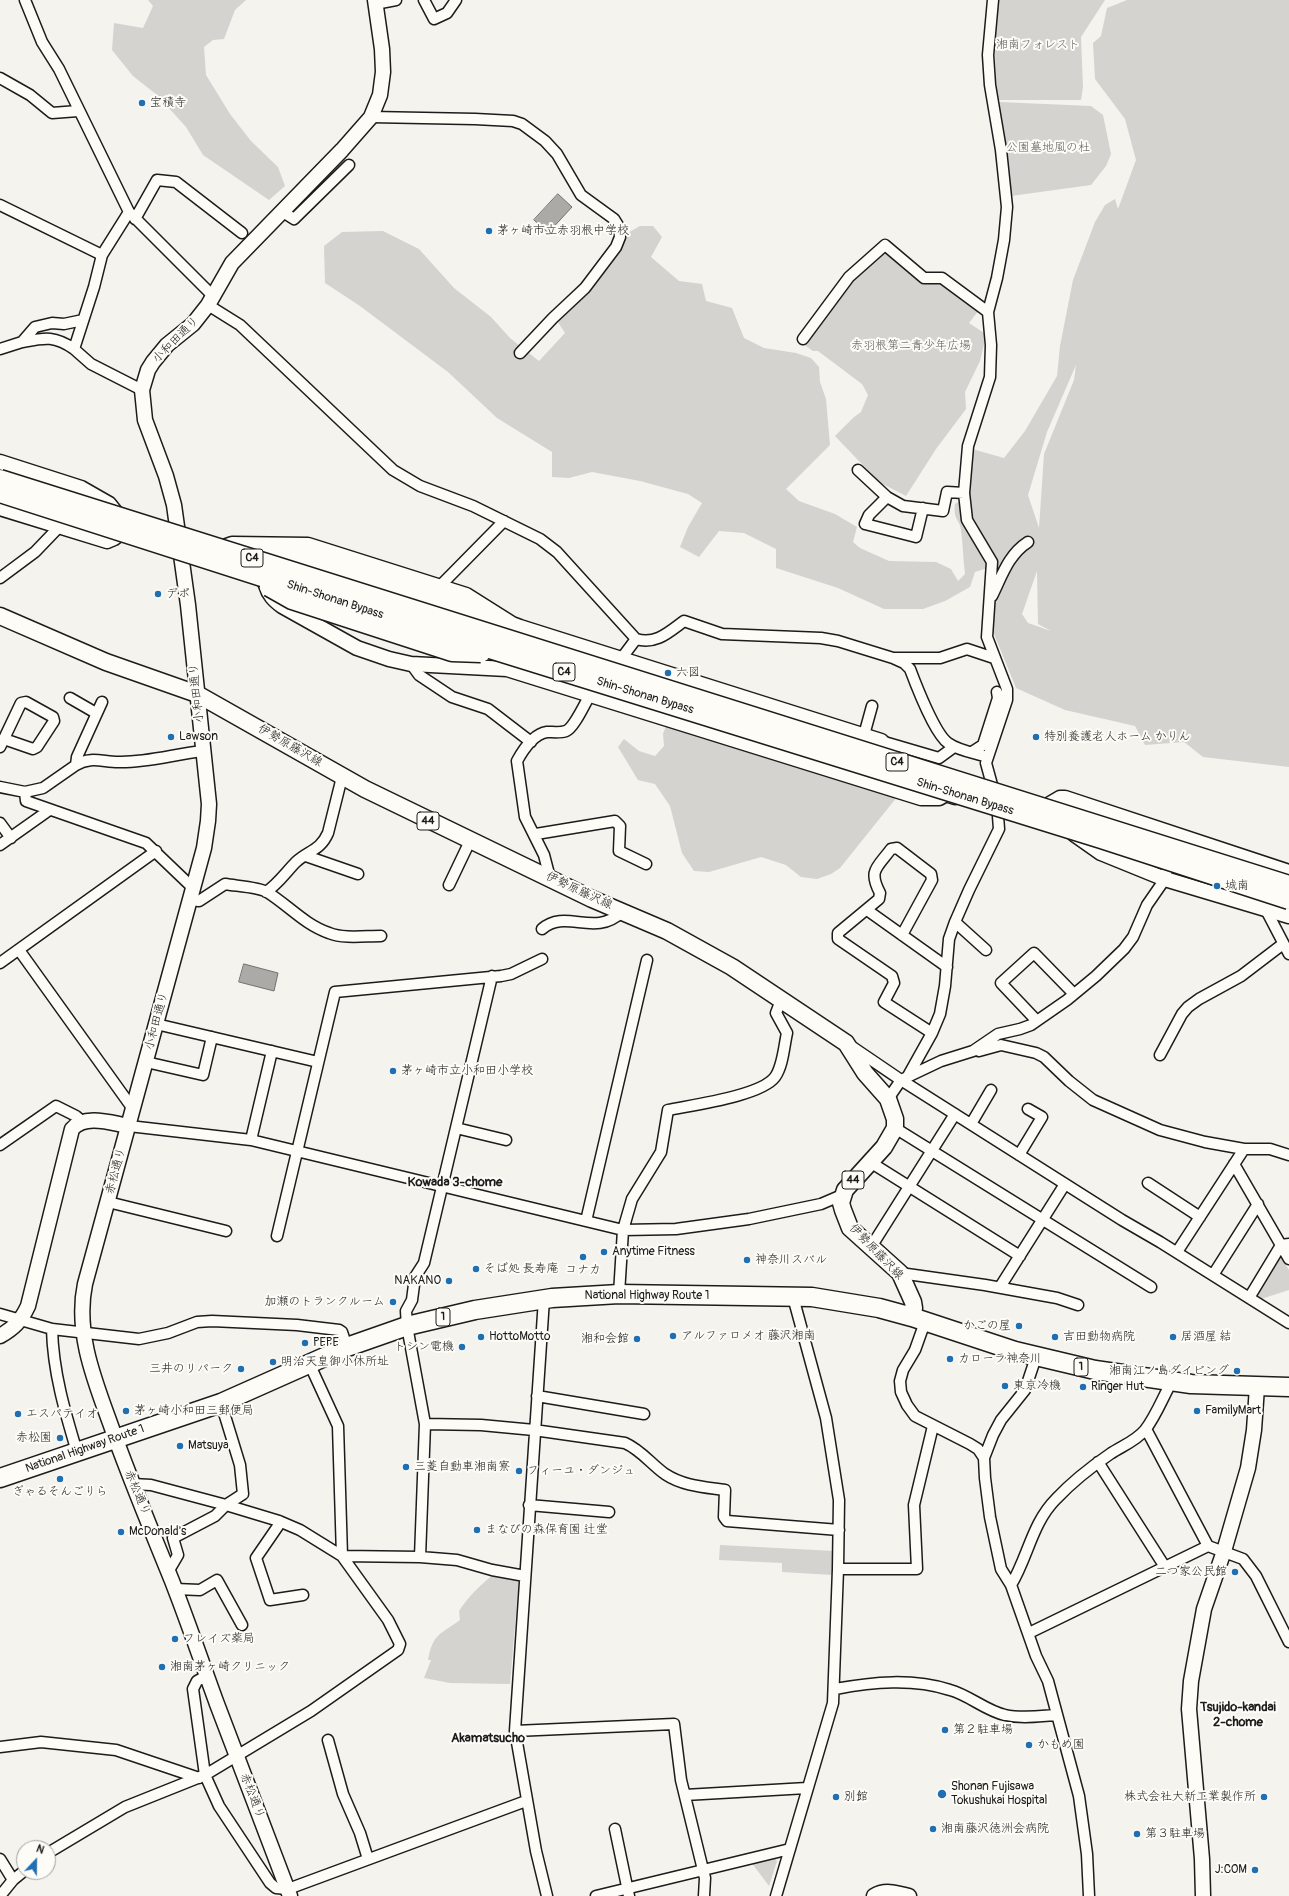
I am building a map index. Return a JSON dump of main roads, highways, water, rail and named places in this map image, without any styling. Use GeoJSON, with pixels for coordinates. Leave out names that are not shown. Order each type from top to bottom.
{"type":"FeatureCollection","features":[{"type":"Feature","properties":{"kind":"highway","name":"Shin-Shonan Bypass"},"geometry":{"type":"LineString","coordinates":[[0,479],[238,562]]}},
{"type":"Feature","properties":{"kind":"highway","name":"Shin-Shonan Bypass"},"geometry":{"type":"LineString","coordinates":[[0,493],[238,562],[503,645],[1289,885]]}},
{"type":"Feature","properties":{"kind":"highway"},"geometry":{"type":"LineString","coordinates":[[238,562],[292,600],[423,643],[452,652],[503,645]]}},
{"type":"Feature","properties":{"kind":"highway","name":"Shin-Shonan Bypass"},"geometry":{"type":"LineString","coordinates":[[503,645],[1071,830],[1286,910]]}},
{"type":"Feature","properties":{"kind":"highway","name":"National Highway Route 1"},"geometry":{"type":"LineString","coordinates":[[0,1478],[221,1403],[347,1347],[407,1326],[475,1310],[544,1299],[619,1294],[793,1298],[812,1297],[844,1301],[879,1308],[1036,1357],[1095,1370],[1172,1381],[1257,1387],[1289,1387]]}},
{"type":"Feature","properties":{"kind":"main road","name":"伊勢原藤沢線"},"geometry":{"type":"LineString","coordinates":[[1,618],[106,662],[197,694],[289,745],[342,777],[470,841],[565,886],[666,931],[703,950],[732,966],[846,1043],[865,1073],[888,1099],[895,1119],[895,1128],[887,1143],[850,1183],[842,1195],[843,1210],[850,1228],[900,1273],[913,1302],[918,1319]]}},
{"type":"Feature","properties":{"kind":"place","name":"宝積寺"},"geometry":{"type":"Point","coordinates":[142,103]}},
{"type":"Feature","properties":{"kind":"place","name":"茅ヶ崎市立赤羽根中学校"},"geometry":{"type":"Point","coordinates":[489,231]}},
{"type":"Feature","properties":{"kind":"place","name":"デポ"},"geometry":{"type":"Point","coordinates":[158,594]}},
{"type":"Feature","properties":{"kind":"place","name":"六図"},"geometry":{"type":"Point","coordinates":[668,673]}},
{"type":"Feature","properties":{"kind":"place","name":"Lawson"},"geometry":{"type":"Point","coordinates":[171,737]}},
{"type":"Feature","properties":{"kind":"place","name":"特別養護老人ホーム かりん"},"geometry":{"type":"Point","coordinates":[1036,737]}},
{"type":"Feature","properties":{"kind":"place","name":"城南"},"geometry":{"type":"Point","coordinates":[1217,886]}},
{"type":"Feature","properties":{"kind":"place","name":"茅ヶ崎市立小和田小学校"},"geometry":{"type":"Point","coordinates":[393,1071]}},
{"type":"Feature","properties":{"kind":"place","name":"Anytime Fitness"},"geometry":{"type":"Point","coordinates":[604,1252]}},
{"type":"Feature","properties":{"kind":"place","name":"コナカ"},"geometry":{"type":"Point","coordinates":[583,1257]}},
{"type":"Feature","properties":{"kind":"place","name":"神奈川スバル"},"geometry":{"type":"Point","coordinates":[747,1260]}},
{"type":"Feature","properties":{"kind":"place","name":"そば処 長寿庵"},"geometry":{"type":"Point","coordinates":[476,1269]}},
{"type":"Feature","properties":{"kind":"place","name":"NAKANO"},"geometry":{"type":"Point","coordinates":[449,1281]}},
{"type":"Feature","properties":{"kind":"place","name":"加瀬のトランクルーム"},"geometry":{"type":"Point","coordinates":[393,1302]}},
{"type":"Feature","properties":{"kind":"place","name":"かごの屋"},"geometry":{"type":"Point","coordinates":[1019,1326]}},
{"type":"Feature","properties":{"kind":"place","name":"アルファロメオ 藤沢湘南"},"geometry":{"type":"Point","coordinates":[673,1336]}},
{"type":"Feature","properties":{"kind":"place","name":"HottoMotto"},"geometry":{"type":"Point","coordinates":[481,1337]}},
{"type":"Feature","properties":{"kind":"place","name":"吉田動物病院"},"geometry":{"type":"Point","coordinates":[1055,1337]}},
{"type":"Feature","properties":{"kind":"place","name":"居酒屋 結"},"geometry":{"type":"Point","coordinates":[1173,1337]}},
{"type":"Feature","properties":{"kind":"place","name":"湘和会館"},"geometry":{"type":"Point","coordinates":[637,1339]}},
{"type":"Feature","properties":{"kind":"place","name":"PEPE"},"geometry":{"type":"Point","coordinates":[305,1343]}},
{"type":"Feature","properties":{"kind":"place","name":"トシン電機"},"geometry":{"type":"Point","coordinates":[462,1347]}},
{"type":"Feature","properties":{"kind":"place","name":"カローラ神奈川"},"geometry":{"type":"Point","coordinates":[950,1359]}},
{"type":"Feature","properties":{"kind":"place","name":"明治天皇御小休所址"},"geometry":{"type":"Point","coordinates":[273,1362]}},
{"type":"Feature","properties":{"kind":"place","name":"三井のリパーク"},"geometry":{"type":"Point","coordinates":[241,1369]}},
{"type":"Feature","properties":{"kind":"place","name":"湘南江ノ島ダイビング"},"geometry":{"type":"Point","coordinates":[1237,1371]}},
{"type":"Feature","properties":{"kind":"place","name":"東京冷機"},"geometry":{"type":"Point","coordinates":[1005,1386]}},
{"type":"Feature","properties":{"kind":"place","name":"Ringer Hut"},"geometry":{"type":"Point","coordinates":[1083,1387]}},
{"type":"Feature","properties":{"kind":"place","name":"茅ヶ崎小和田三郵便局"},"geometry":{"type":"Point","coordinates":[126,1411]}},
{"type":"Feature","properties":{"kind":"place","name":"FamilyMart"},"geometry":{"type":"Point","coordinates":[1197,1411]}},
{"type":"Feature","properties":{"kind":"place","name":"エスパテイオ"},"geometry":{"type":"Point","coordinates":[18,1414]}},
{"type":"Feature","properties":{"kind":"place","name":"赤松園"},"geometry":{"type":"Point","coordinates":[60,1438]}},
{"type":"Feature","properties":{"kind":"place","name":"Matsuya"},"geometry":{"type":"Point","coordinates":[180,1446]}},
{"type":"Feature","properties":{"kind":"place","name":"三菱自動車湘南寮"},"geometry":{"type":"Point","coordinates":[406,1467]}},
{"type":"Feature","properties":{"kind":"place","name":"フィーユ・ダンジュ"},"geometry":{"type":"Point","coordinates":[519,1471]}},
{"type":"Feature","properties":{"kind":"place","name":"ぎゃるそんごりら"},"geometry":{"type":"Point","coordinates":[60,1479]}},
{"type":"Feature","properties":{"kind":"place","name":"まなびの森保育園 辻堂"},"geometry":{"type":"Point","coordinates":[477,1530]}},
{"type":"Feature","properties":{"kind":"place","name":"McDonald's"},"geometry":{"type":"Point","coordinates":[121,1532]}},
{"type":"Feature","properties":{"kind":"place","name":"二つ家公民館"},"geometry":{"type":"Point","coordinates":[1235,1572]}},
{"type":"Feature","properties":{"kind":"place","name":"フレイズ薬局"},"geometry":{"type":"Point","coordinates":[175,1639]}},
{"type":"Feature","properties":{"kind":"place","name":"湘南茅ヶ崎クリニック"},"geometry":{"type":"Point","coordinates":[162,1667]}},
{"type":"Feature","properties":{"kind":"place","name":"第２駐車場"},"geometry":{"type":"Point","coordinates":[945,1730]}},
{"type":"Feature","properties":{"kind":"place","name":"かもめ園"},"geometry":{"type":"Point","coordinates":[1029,1745]}},
{"type":"Feature","properties":{"kind":"place","name":"Shonan Fujisawa Tokushukai Hospital"},"geometry":{"type":"Point","coordinates":[942,1794]}},
{"type":"Feature","properties":{"kind":"place","name":"別館"},"geometry":{"type":"Point","coordinates":[836,1797]}},
{"type":"Feature","properties":{"kind":"place","name":"株式会社大新工業製作所"},"geometry":{"type":"Point","coordinates":[1264,1797]}},
{"type":"Feature","properties":{"kind":"place","name":"湘南藤沢徳洲会病院"},"geometry":{"type":"Point","coordinates":[933,1829]}},
{"type":"Feature","properties":{"kind":"place","name":"第３駐車場"},"geometry":{"type":"Point","coordinates":[1137,1834]}},
{"type":"Feature","properties":{"kind":"place","name":"J:COM"},"geometry":{"type":"Point","coordinates":[1255,1870]}},
{"type":"Feature","properties":{"kind":"district","name":"Kowada 3-chome"},"geometry":{"type":"Point","coordinates":[455,1183]}},
{"type":"Feature","properties":{"kind":"district","name":"Tsujido-kandai 2-chome"},"geometry":{"type":"Point","coordinates":[1238,1716]}},
{"type":"Feature","properties":{"kind":"district","name":"Akamatsucho"},"geometry":{"type":"Point","coordinates":[488,1739]}},
{"type":"Feature","properties":{"kind":"park label","name":"湘南フォレスト"},"geometry":{"type":"Point","coordinates":[1038,45]}},
{"type":"Feature","properties":{"kind":"park label","name":"公園墓地風の杜"},"geometry":{"type":"Point","coordinates":[1048,148]}},
{"type":"Feature","properties":{"kind":"park label","name":"赤羽根第二青少年広場"},"geometry":{"type":"Point","coordinates":[911,346]}}]}
